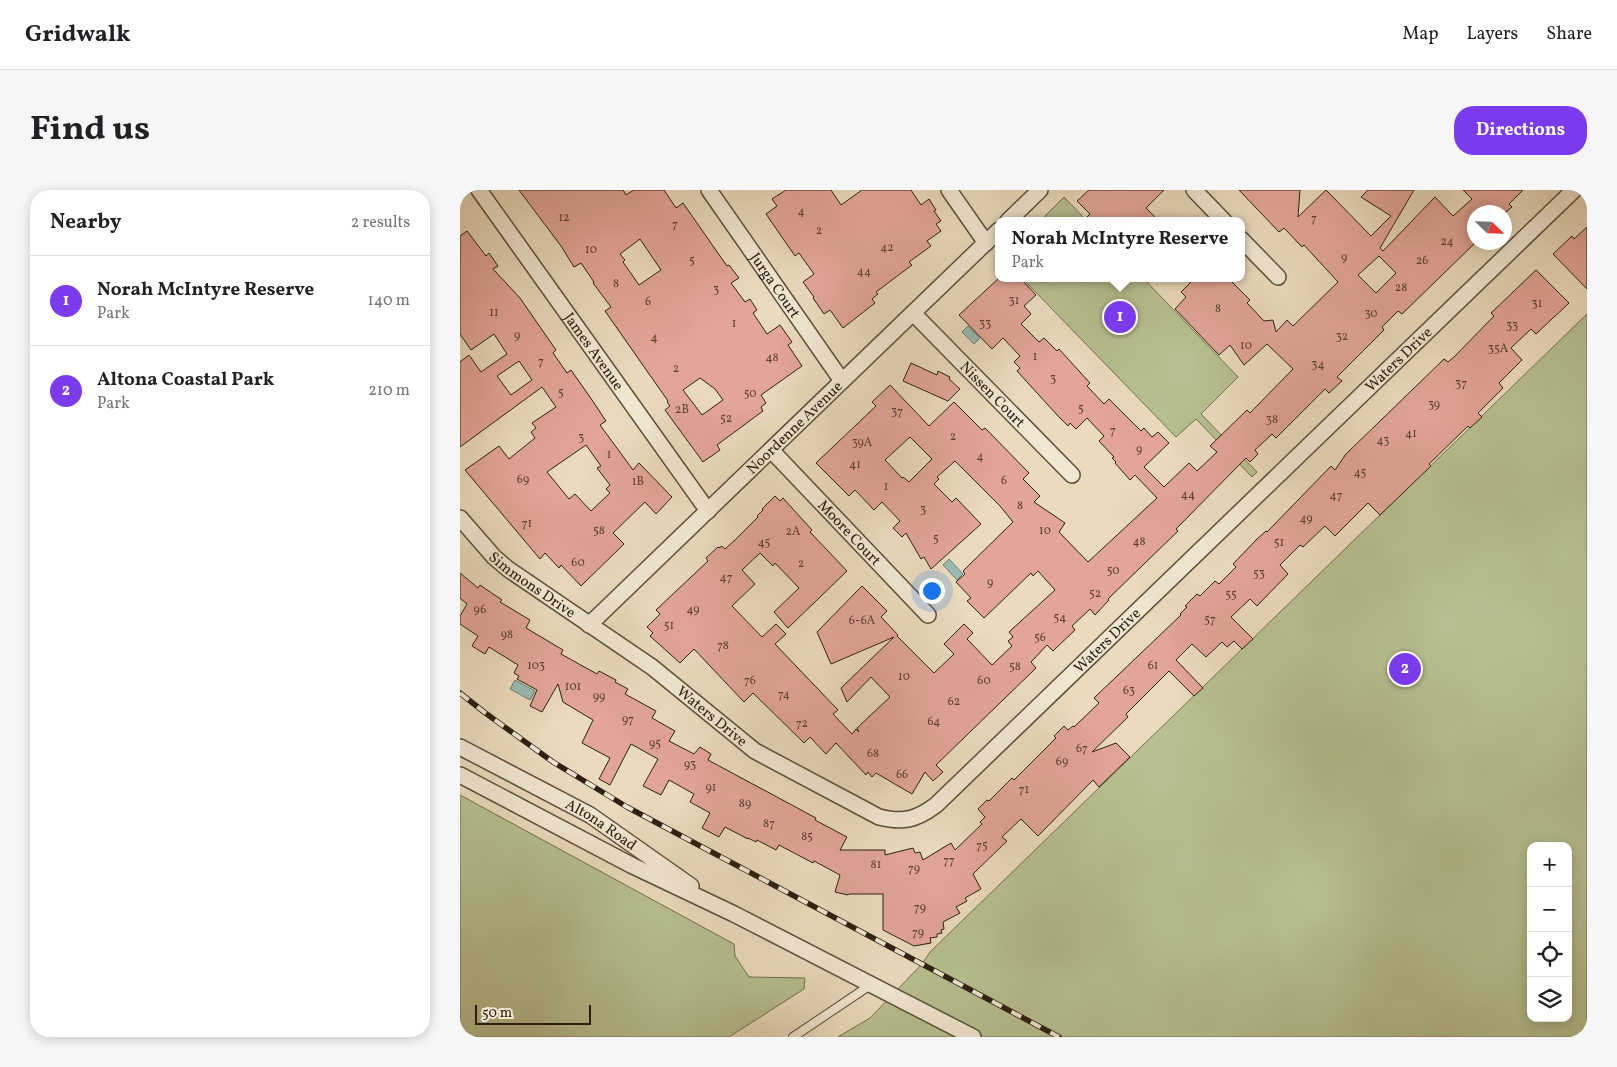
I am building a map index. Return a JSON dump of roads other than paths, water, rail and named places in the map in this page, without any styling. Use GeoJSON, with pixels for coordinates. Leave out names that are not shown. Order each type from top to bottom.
{"type":"FeatureCollection","features":[{"type":"Feature","properties":{"kind":"street","name":"James Avenue"},"geometry":{"type":"LineString","coordinates":[[479,190],[708,510]]}},
{"type":"Feature","properties":{"kind":"street","name":"Jurga Court"},"geometry":{"type":"LineString","coordinates":[[709,190],[842,381]]}},
{"type":"Feature","properties":{"kind":"street"},"geometry":{"type":"LineString","coordinates":[[949,190],[986,243]]}},
{"type":"Feature","properties":{"kind":"street"},"geometry":{"type":"LineString","coordinates":[[1012,217],[1040,190]]}},
{"type":"Feature","properties":{"kind":"street"},"geometry":{"type":"LineString","coordinates":[[1194,190],[1220,217]]}},
{"type":"Feature","properties":{"kind":"street","name":"Waters Drive"},"geometry":{"type":"LineString","coordinates":[[590,625],[652,667],[744,742],[772,761],[879,817],[890,820],[913,819],[936,805],[1574,190]]}},
{"type":"Feature","properties":{"kind":"street","name":"Noordenne Avenue"},"geometry":{"type":"LineString","coordinates":[[590,625],[995,234]]}},
{"type":"Feature","properties":{"kind":"street"},"geometry":{"type":"LineString","coordinates":[[1245,243],[1278,277]]}},
{"type":"Feature","properties":{"kind":"street","name":"Nissen Court"},"geometry":{"type":"LineString","coordinates":[[913,313],[1072,475]]}},
{"type":"Feature","properties":{"kind":"street","name":"Moore Court"},"geometry":{"type":"LineString","coordinates":[[770,450],[928,614]]}},
{"type":"Feature","properties":{"kind":"street","name":"Simmons Drive"},"geometry":{"type":"LineString","coordinates":[[460,518],[494,557],[508,569],[590,625]]}},
{"type":"Feature","properties":{"kind":"street","name":"Altona Road"},"geometry":{"type":"LineString","coordinates":[[460,747],[590,815],[676,876],[734,914]]}},
{"type":"Feature","properties":{"kind":"street","name":"Altona Road"},"geometry":{"type":"LineString","coordinates":[[460,775],[630,865],[734,914],[973,1037]]}},
{"type":"Feature","properties":{"kind":"lane"},"geometry":{"type":"LineString","coordinates":[[793,1037],[872,984]]}},
{"type":"Feature","properties":{"kind":"water"},"geometry":{"type":"Polygon","coordinates":[[[968,326],[980,338],[974,344],[962,332],[968,326]]]}},
{"type":"Feature","properties":{"kind":"water"},"geometry":{"type":"Polygon","coordinates":[[[949,559],[963,574],[957,580],[943,565],[949,559]]]}},
{"type":"Feature","properties":{"kind":"water"},"geometry":{"type":"Polygon","coordinates":[[[515,680],[535,691],[530,700],[510,689],[515,680]]]}},
{"type":"Feature","properties":{"kind":"railway"},"geometry":{"type":"LineString","coordinates":[[460,693],[553,762],[627,807],[1059,1037]]}},
{"type":"Feature","properties":{"kind":"place","name":"Norah McIntyre Reserve"},"geometry":{"type":"Point","coordinates":[1120,317]}},
{"type":"Feature","properties":{"kind":"place","name":"Altona Coastal Park"},"geometry":{"type":"Point","coordinates":[1405,669]}}]}
